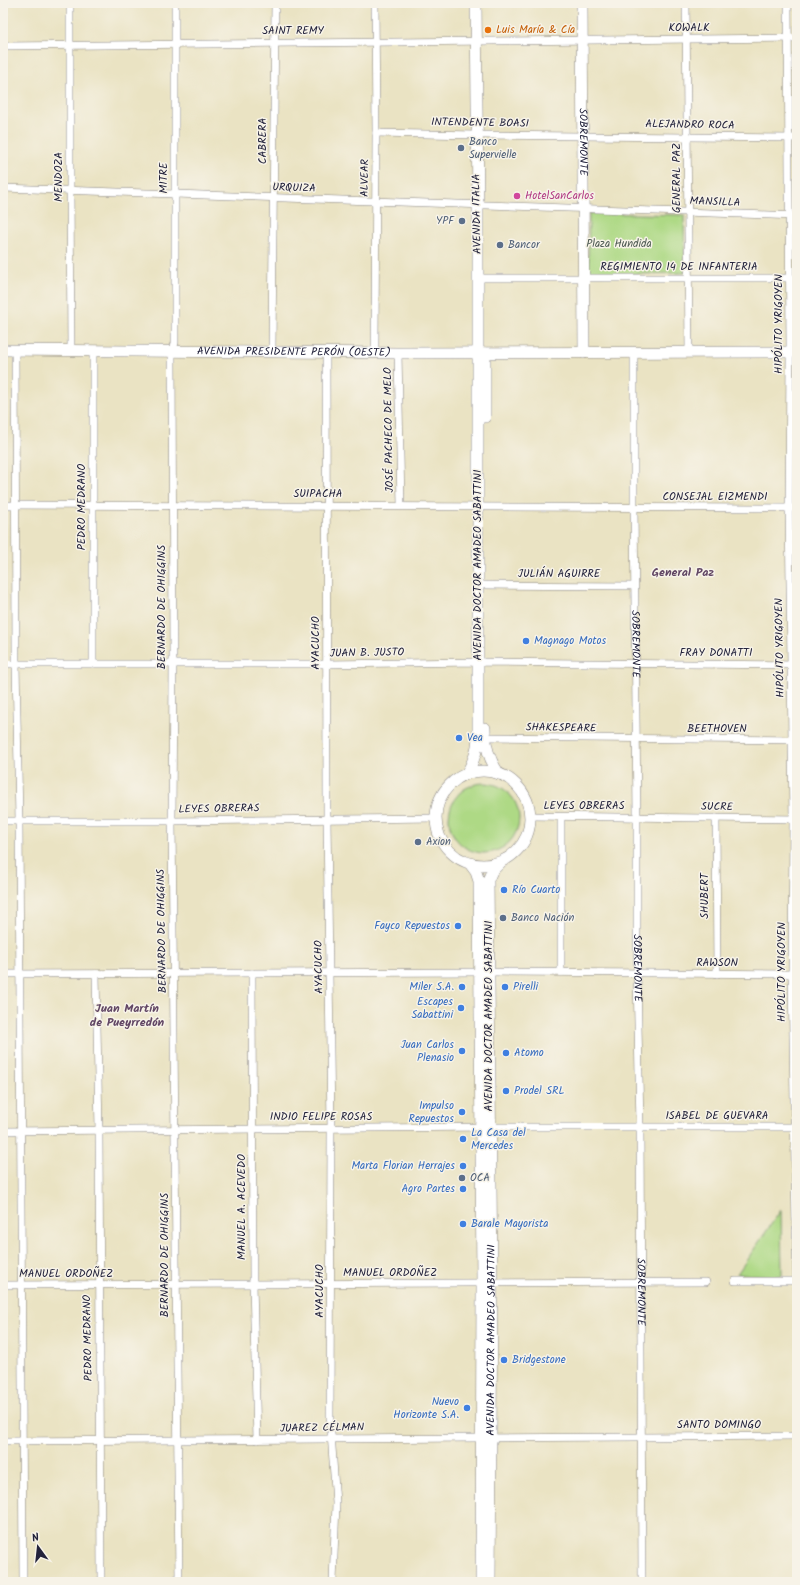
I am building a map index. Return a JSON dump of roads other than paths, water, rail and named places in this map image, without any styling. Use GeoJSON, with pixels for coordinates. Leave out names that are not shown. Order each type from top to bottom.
{"type":"FeatureCollection","features":[{"type":"Feature","properties":{"kind":"main road","name":"AVENIDA ITALIA"},"geometry":{"type":"LineString","coordinates":[[476,3],[478,278],[481,353]]}},
{"type":"Feature","properties":{"kind":"main road","name":"SOBREMONTE"},"geometry":{"type":"LineString","coordinates":[[582,3],[584,353]]}},
{"type":"Feature","properties":{"kind":"main road","name":"AVENIDA PRESIDENTE PERÓN (OESTE)"},"geometry":{"type":"LineString","coordinates":[[3,350],[634,354],[794,353]]}},
{"type":"Feature","properties":{"kind":"main road","name":"AVENIDA DOCTOR AMADEO SABATTINI"},"geometry":{"type":"LineString","coordinates":[[481,353],[481,662],[485,738],[489,757],[499,774]]}},
{"type":"Feature","properties":{"kind":"main road","name":"AVENIDA DOCTOR AMADEO SABATTINI"},"geometry":{"type":"LineString","coordinates":[[465,775],[472,766],[477,747],[484,585],[481,507]]}},
{"type":"Feature","properties":{"kind":"main road"},"geometry":{"type":"LineString","coordinates":[[488,771],[499,774],[512,780],[521,790],[528,803],[530,816],[529,831],[523,844],[513,855],[501,862],[486,865],[470,864],[456,857],[445,847],[438,833],[436,818],[438,805],[444,792],[453,782],[465,775],[488,771]]}},
{"type":"Feature","properties":{"kind":"main road","name":"AVENIDA DOCTOR AMADEO SABATTINI"},"geometry":{"type":"LineString","coordinates":[[484,972],[488,880],[492,871],[501,862]]}},
{"type":"Feature","properties":{"kind":"main road","name":"AVENIDA DOCTOR AMADEO SABATTINI"},"geometry":{"type":"LineString","coordinates":[[470,864],[476,872],[479,881],[484,972],[487,1283],[486,1437],[481,1582]]}},
{"type":"Feature","properties":{"kind":"main road","name":"AVENIDA DOCTOR AMADEO SABATTINI"},"geometry":{"type":"LineString","coordinates":[[486,1437],[490,1582]]}},
{"type":"Feature","properties":{"kind":"street","name":"MENDOZA"},"geometry":{"type":"LineString","coordinates":[[70,3],[71,351]]}},
{"type":"Feature","properties":{"kind":"street","name":"MITRE"},"geometry":{"type":"LineString","coordinates":[[172,352],[175,343],[175,3]]}},
{"type":"Feature","properties":{"kind":"street","name":"CABRERA"},"geometry":{"type":"LineString","coordinates":[[272,351],[275,3]]}},
{"type":"Feature","properties":{"kind":"street","name":"ALVEAR"},"geometry":{"type":"LineString","coordinates":[[375,3],[375,353]]}},
{"type":"Feature","properties":{"kind":"street","name":"GENERAL PAZ"},"geometry":{"type":"LineString","coordinates":[[686,3],[689,353]]}},
{"type":"Feature","properties":{"kind":"street","name":"HIPÓLITO YRIGOYEN"},"geometry":{"type":"LineString","coordinates":[[788,3],[788,138],[793,216],[794,353],[794,1127],[797,1292]]}},
{"type":"Feature","properties":{"kind":"street","name":"KOWALK"},"geometry":{"type":"LineString","coordinates":[[582,40],[797,38]]}},
{"type":"Feature","properties":{"kind":"street","name":"SAINT REMY"},"geometry":{"type":"LineString","coordinates":[[3,46],[582,40]]}},
{"type":"Feature","properties":{"kind":"street","name":"INTENDENTE BOASI"},"geometry":{"type":"LineString","coordinates":[[376,133],[583,135]]}},
{"type":"Feature","properties":{"kind":"street","name":"ALEJANDRO ROCA"},"geometry":{"type":"LineString","coordinates":[[583,135],[797,138]]}},
{"type":"Feature","properties":{"kind":"street","name":"URQUIZA"},"geometry":{"type":"LineString","coordinates":[[3,188],[584,208]]}},
{"type":"Feature","properties":{"kind":"street","name":"MANSILLA"},"geometry":{"type":"LineString","coordinates":[[584,208],[793,216]]}},
{"type":"Feature","properties":{"kind":"street","name":"REGIMIENTO 14 DE INFANTERIA"},"geometry":{"type":"LineString","coordinates":[[478,278],[793,278]]}},
{"type":"Feature","properties":{"kind":"street"},"geometry":{"type":"LineString","coordinates":[[15,350],[16,664],[22,1131],[23,1582]]}},
{"type":"Feature","properties":{"kind":"street","name":"PEDRO MEDRANO"},"geometry":{"type":"LineString","coordinates":[[93,351],[93,664]]}},
{"type":"Feature","properties":{"kind":"street","name":"BERNARDO DE OHIGGINS"},"geometry":{"type":"LineString","coordinates":[[172,352],[172,821],[179,1582]]}},
{"type":"Feature","properties":{"kind":"street","name":"AYACUCHO"},"geometry":{"type":"LineString","coordinates":[[326,352],[328,664],[327,819],[331,1128],[330,1419],[336,1503],[333,1582]]}},
{"type":"Feature","properties":{"kind":"street","name":"JOSÉ PACHECO DE MELO"},"geometry":{"type":"LineString","coordinates":[[398,353],[401,506]]}},
{"type":"Feature","properties":{"kind":"street","name":"SOBREMONTE"},"geometry":{"type":"LineString","coordinates":[[634,354],[634,586],[637,817],[637,973],[640,1127],[642,1582]]}},
{"type":"Feature","properties":{"kind":"street","name":"SUIPACHA"},"geometry":{"type":"LineString","coordinates":[[3,505],[326,505],[634,508]]}},
{"type":"Feature","properties":{"kind":"street","name":"CONSEJAL EIZMENDI"},"geometry":{"type":"LineString","coordinates":[[634,508],[793,508]]}},
{"type":"Feature","properties":{"kind":"street","name":"JULIÁN AGUIRRE"},"geometry":{"type":"LineString","coordinates":[[484,585],[634,586]]}},
{"type":"Feature","properties":{"kind":"street","name":"JUAN B. JUSTO"},"geometry":{"type":"LineString","coordinates":[[3,664],[328,664],[481,662],[635,664]]}},
{"type":"Feature","properties":{"kind":"street","name":"FRAY DONATTI"},"geometry":{"type":"LineString","coordinates":[[635,664],[794,665]]}},
{"type":"Feature","properties":{"kind":"street","name":"SHAKESPEARE"},"geometry":{"type":"LineString","coordinates":[[485,738],[636,740]]}},
{"type":"Feature","properties":{"kind":"street","name":"BEETHOVEN"},"geometry":{"type":"LineString","coordinates":[[636,740],[794,740]]}},
{"type":"Feature","properties":{"kind":"street","name":"LEYES OBRERAS"},"geometry":{"type":"LineString","coordinates":[[530,816],[637,817]]}},
{"type":"Feature","properties":{"kind":"street"},"geometry":{"type":"LineString","coordinates":[[561,817],[561,972]]}},
{"type":"Feature","properties":{"kind":"street","name":"SUCRE"},"geometry":{"type":"LineString","coordinates":[[637,817],[795,819]]}},
{"type":"Feature","properties":{"kind":"street","name":"LEYES OBRERAS"},"geometry":{"type":"LineString","coordinates":[[3,821],[436,818]]}},
{"type":"Feature","properties":{"kind":"street","name":"SHUBERT"},"geometry":{"type":"LineString","coordinates":[[716,818],[717,974]]}},
{"type":"Feature","properties":{"kind":"street","name":"RAWSON"},"geometry":{"type":"LineString","coordinates":[[3,974],[561,972],[795,974]]}},
{"type":"Feature","properties":{"kind":"street","name":"MANUEL A. ACEVEDO"},"geometry":{"type":"LineString","coordinates":[[252,973],[253,1284],[257,1440]]}},
{"type":"Feature","properties":{"kind":"street","name":"PEDRO MEDRANO"},"geometry":{"type":"LineString","coordinates":[[96,974],[99,1130],[98,1285],[101,1582]]}},
{"type":"Feature","properties":{"kind":"street","name":"INDIO FELIPE ROSAS"},"geometry":{"type":"LineString","coordinates":[[3,1131],[640,1127]]}},
{"type":"Feature","properties":{"kind":"street","name":"ISABEL DE GUEVARA"},"geometry":{"type":"LineString","coordinates":[[640,1127],[794,1127]]}},
{"type":"Feature","properties":{"kind":"street"},"geometry":{"type":"LineString","coordinates":[[735,1281],[797,1281]]}},
{"type":"Feature","properties":{"kind":"street","name":"MANUEL ORDOÑEZ"},"geometry":{"type":"LineString","coordinates":[[3,1286],[706,1282]]}},
{"type":"Feature","properties":{"kind":"street","name":"SANTO DOMINGO"},"geometry":{"type":"LineString","coordinates":[[641,1437],[797,1436]]}},
{"type":"Feature","properties":{"kind":"street","name":"JUAREZ CÉLMAN"},"geometry":{"type":"LineString","coordinates":[[3,1441],[641,1437]]}},
{"type":"Feature","properties":{"kind":"place","name":"Luis María & Cía"},"geometry":{"type":"Point","coordinates":[488,30]}},
{"type":"Feature","properties":{"kind":"place","name":"Banco Supervielle"},"geometry":{"type":"Point","coordinates":[461,148]}},
{"type":"Feature","properties":{"kind":"place","name":"HotelSanCarlos"},"geometry":{"type":"Point","coordinates":[517,196]}},
{"type":"Feature","properties":{"kind":"place","name":"YPF"},"geometry":{"type":"Point","coordinates":[462,221]}},
{"type":"Feature","properties":{"kind":"place","name":"Bancor"},"geometry":{"type":"Point","coordinates":[500,245]}},
{"type":"Feature","properties":{"kind":"place","name":"Magnago Motos"},"geometry":{"type":"Point","coordinates":[526,641]}},
{"type":"Feature","properties":{"kind":"place","name":"Vea"},"geometry":{"type":"Point","coordinates":[459,738]}},
{"type":"Feature","properties":{"kind":"place","name":"Axion"},"geometry":{"type":"Point","coordinates":[418,842]}},
{"type":"Feature","properties":{"kind":"place","name":"Río Cuarto"},"geometry":{"type":"Point","coordinates":[504,890]}},
{"type":"Feature","properties":{"kind":"place","name":"Banco Nación"},"geometry":{"type":"Point","coordinates":[503,918]}},
{"type":"Feature","properties":{"kind":"place","name":"Fayco Repuestos"},"geometry":{"type":"Point","coordinates":[458,926]}},
{"type":"Feature","properties":{"kind":"place","name":"Miler S.A."},"geometry":{"type":"Point","coordinates":[462,987]}},
{"type":"Feature","properties":{"kind":"place","name":"Pirelli"},"geometry":{"type":"Point","coordinates":[505,987]}},
{"type":"Feature","properties":{"kind":"place","name":"Escapes Sabattini"},"geometry":{"type":"Point","coordinates":[461,1008]}},
{"type":"Feature","properties":{"kind":"place","name":"Juan Carlos Plenasio"},"geometry":{"type":"Point","coordinates":[462,1051]}},
{"type":"Feature","properties":{"kind":"place","name":"Atomo"},"geometry":{"type":"Point","coordinates":[506,1053]}},
{"type":"Feature","properties":{"kind":"place","name":"Prodel SRL"},"geometry":{"type":"Point","coordinates":[506,1091]}},
{"type":"Feature","properties":{"kind":"place","name":"Impulso Repuestos"},"geometry":{"type":"Point","coordinates":[462,1112]}},
{"type":"Feature","properties":{"kind":"place","name":"La Casa del Mercedes"},"geometry":{"type":"Point","coordinates":[463,1139]}},
{"type":"Feature","properties":{"kind":"place","name":"Marta Florian Herrajes"},"geometry":{"type":"Point","coordinates":[463,1166]}},
{"type":"Feature","properties":{"kind":"place","name":"OCA"},"geometry":{"type":"Point","coordinates":[462,1178]}},
{"type":"Feature","properties":{"kind":"place","name":"Agro Partes"},"geometry":{"type":"Point","coordinates":[463,1189]}},
{"type":"Feature","properties":{"kind":"place","name":"Barale Mayorista"},"geometry":{"type":"Point","coordinates":[463,1224]}},
{"type":"Feature","properties":{"kind":"place","name":"Bridgestone"},"geometry":{"type":"Point","coordinates":[504,1360]}},
{"type":"Feature","properties":{"kind":"place","name":"Nuevo Horizonte S.A."},"geometry":{"type":"Point","coordinates":[467,1408]}},
{"type":"Feature","properties":{"kind":"district","name":"General Paz"},"geometry":{"type":"Point","coordinates":[683,572]}},
{"type":"Feature","properties":{"kind":"district","name":"Juan Martín de Pueyrredón"},"geometry":{"type":"Point","coordinates":[127,1015]}},
{"type":"Feature","properties":{"kind":"park label","name":"Plaza Hundida"},"geometry":{"type":"Point","coordinates":[619,244]}}]}
